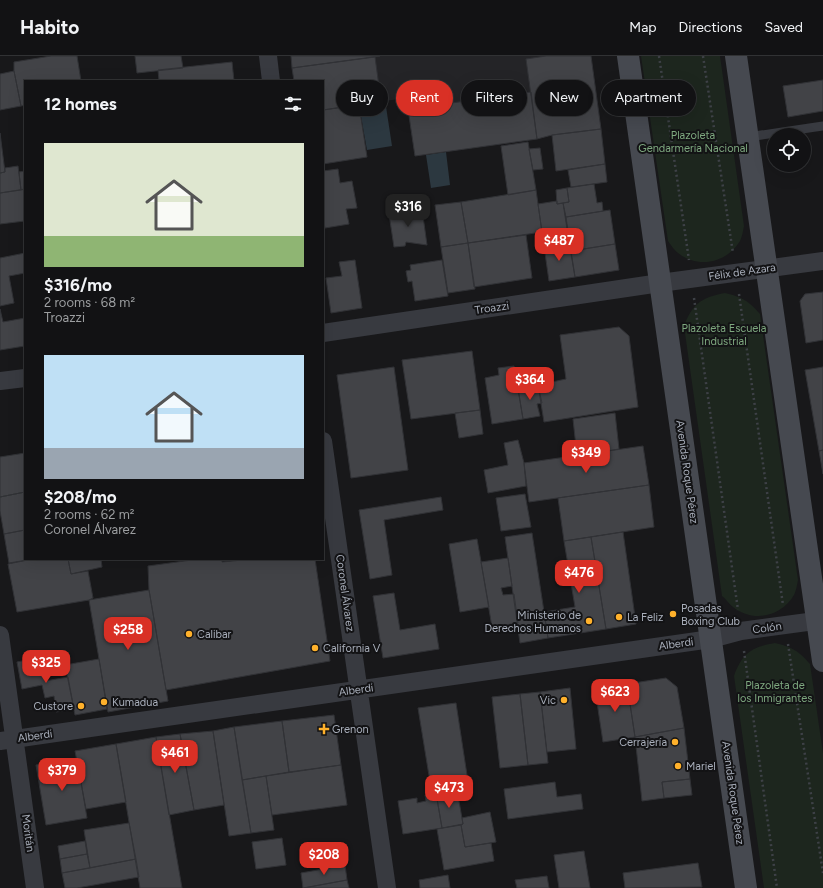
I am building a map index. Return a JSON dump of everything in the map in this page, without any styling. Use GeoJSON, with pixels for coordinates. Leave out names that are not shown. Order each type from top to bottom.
{"type":"FeatureCollection","features":[{"type":"Feature","properties":{"kind":"main road","name":"Avenida Roque Pérez"},"geometry":{"type":"LineString","coordinates":[[628,56],[746,888]]}},
{"type":"Feature","properties":{"kind":"main road"},"geometry":{"type":"LineString","coordinates":[[736,56],[766,269],[820,620],[823,661]]}},
{"type":"Feature","properties":{"kind":"street"},"geometry":{"type":"LineString","coordinates":[[268,56],[272,80]]}},
{"type":"Feature","properties":{"kind":"street","name":"Félix de Azara"},"geometry":{"type":"LineString","coordinates":[[660,283],[823,261]]}},
{"type":"Feature","properties":{"kind":"street","name":"Troazzi"},"geometry":{"type":"LineString","coordinates":[[324,333],[660,283]]}},
{"type":"Feature","properties":{"kind":"street"},"geometry":{"type":"LineString","coordinates":[[0,381],[24,378]]}},
{"type":"Feature","properties":{"kind":"street","name":"Coronel Álvarez"},"geometry":{"type":"LineString","coordinates":[[324,448],[387,888]]}},
{"type":"Feature","properties":{"kind":"street","name":"Colón"},"geometry":{"type":"LineString","coordinates":[[711,639],[741,632],[820,620]]}},
{"type":"Feature","properties":{"kind":"street","name":"Moritán"},"geometry":{"type":"LineString","coordinates":[[0,635],[7,740],[35,888]]}},
{"type":"Feature","properties":{"kind":"street","name":"Alberdi"},"geometry":{"type":"LineString","coordinates":[[7,740],[711,639]]}},
{"type":"Feature","properties":{"kind":"lane"},"geometry":{"type":"LineString","coordinates":[[748,137],[823,126]]}},
{"type":"Feature","properties":{"kind":"path"},"geometry":{"type":"LineString","coordinates":[[659,56],[777,888]]}},
{"type":"Feature","properties":{"kind":"path"},"geometry":{"type":"LineString","coordinates":[[703,56],[823,873]]}},
{"type":"Feature","properties":{"kind":"shaded area"},"geometry":{"type":"Polygon","coordinates":[[[291,56],[591,56],[601,129],[415,156],[409,116],[453,116],[453,80],[396,80],[396,99],[388,101],[388,80],[336,80],[336,108],[324,110],[324,80],[294,80],[291,56]]]}},
{"type":"Feature","properties":{"kind":"shaded area"},"geometry":{"type":"Polygon","coordinates":[[[361,116],[387,116],[392,146],[367,150],[361,116]]]}},
{"type":"Feature","properties":{"kind":"shaded area"},"geometry":{"type":"Polygon","coordinates":[[[446,152],[450,185],[431,188],[426,155],[446,152]]]}},
{"type":"Feature","properties":{"kind":"green space","name":"Plazoleta Gendarmería Nacional"},"geometry":{"type":"Polygon","coordinates":[[[641,56],[720,56],[744,226],[740,241],[728,254],[720,259],[703,262],[694,261],[678,253],[668,241],[650,116],[696,116],[696,80],[645,80],[641,56]]]}},
{"type":"Feature","properties":{"kind":"green space","name":"Plazoleta Escuela Industrial"},"geometry":{"type":"Polygon","coordinates":[[[725,293],[745,300],[760,314],[798,580],[794,595],[782,608],[774,613],[758,616],[741,612],[732,606],[722,596],[684,326],[694,307],[704,299],[725,293]]]}},
{"type":"Feature","properties":{"kind":"green space","name":"Plazoleta de los Inmigrantes"},"geometry":{"type":"Polygon","coordinates":[[[775,643],[795,650],[810,664],[823,753],[823,888],[764,888],[734,676],[740,662],[748,653],[754,649],[775,643]]]}},
{"type":"Feature","properties":{"kind":"building"},"geometry":{"type":"Polygon","coordinates":[[[51,56],[77,56],[81,80],[24,80],[24,105],[21,106],[14,71],[14,62],[51,56]]]}},
{"type":"Feature","properties":{"kind":"building"},"geometry":{"type":"Polygon","coordinates":[[[135,56],[181,56],[183,68],[137,73],[135,56]]]}},
{"type":"Feature","properties":{"kind":"building"},"geometry":{"type":"Polygon","coordinates":[[[291,56],[380,56],[292,68],[291,56]]]}},
{"type":"Feature","properties":{"kind":"building"},"geometry":{"type":"Polygon","coordinates":[[[546,56],[591,56],[601,129],[552,135],[537,139],[526,59],[546,56]]]}},
{"type":"Feature","properties":{"kind":"building"},"geometry":{"type":"Polygon","coordinates":[[[375,57],[378,80],[336,80],[336,108],[324,110],[324,80],[294,80],[292,68],[375,57]]]}},
{"type":"Feature","properties":{"kind":"building"},"geometry":{"type":"Polygon","coordinates":[[[232,62],[234,80],[159,80],[158,70],[232,62]]]}},
{"type":"Feature","properties":{"kind":"building"},"geometry":{"type":"Polygon","coordinates":[[[14,71],[21,106],[0,110],[0,74],[14,71]]]}},
{"type":"Feature","properties":{"kind":"building"},"geometry":{"type":"Polygon","coordinates":[[[823,80],[823,111],[788,117],[783,86],[823,80]]]}},
{"type":"Feature","properties":{"kind":"building"},"geometry":{"type":"Polygon","coordinates":[[[531,92],[537,139],[415,156],[409,116],[453,116],[453,103],[461,102],[461,116],[527,116],[527,93],[531,92]]]}},
{"type":"Feature","properties":{"kind":"building"},"geometry":{"type":"Polygon","coordinates":[[[336,108],[336,116],[361,116],[367,157],[324,164],[324,110],[336,108]]]}},
{"type":"Feature","properties":{"kind":"building"},"geometry":{"type":"Polygon","coordinates":[[[601,129],[605,164],[556,171],[552,135],[601,129]]]}},
{"type":"Feature","properties":{"kind":"building"},"geometry":{"type":"Polygon","coordinates":[[[0,133],[5,172],[0,173],[0,133]]]}},
{"type":"Feature","properties":{"kind":"building"},"geometry":{"type":"Polygon","coordinates":[[[528,142],[536,190],[508,195],[501,146],[528,142]]]}},
{"type":"Feature","properties":{"kind":"building"},"geometry":{"type":"Polygon","coordinates":[[[540,148],[543,169],[533,170],[529,149],[540,148]]]}},
{"type":"Feature","properties":{"kind":"building"},"geometry":{"type":"Polygon","coordinates":[[[605,164],[607,182],[571,187],[568,170],[605,164]]]}},
{"type":"Feature","properties":{"kind":"building"},"geometry":{"type":"Polygon","coordinates":[[[18,166],[21,190],[0,193],[0,173],[5,172],[5,168],[18,166]]]}},
{"type":"Feature","properties":{"kind":"building"},"geometry":{"type":"Polygon","coordinates":[[[338,169],[340,183],[352,181],[357,208],[346,209],[349,224],[325,228],[324,171],[338,169]]]}},
{"type":"Feature","properties":{"kind":"building"},"geometry":{"type":"Polygon","coordinates":[[[24,171],[24,189],[21,190],[19,172],[24,171]]]}},
{"type":"Feature","properties":{"kind":"building"},"geometry":{"type":"Polygon","coordinates":[[[594,184],[597,203],[602,202],[603,211],[566,217],[563,203],[569,202],[567,188],[594,184]]]}},
{"type":"Feature","properties":{"kind":"building"},"geometry":{"type":"Polygon","coordinates":[[[567,188],[569,202],[557,204],[556,190],[567,188]]]}},
{"type":"Feature","properties":{"kind":"building"},"geometry":{"type":"Polygon","coordinates":[[[24,189],[24,221],[0,224],[0,193],[24,189]]]}},
{"type":"Feature","properties":{"kind":"building"},"geometry":{"type":"Polygon","coordinates":[[[536,190],[542,232],[468,243],[461,202],[536,190]]]}},
{"type":"Feature","properties":{"kind":"building"},"geometry":{"type":"Polygon","coordinates":[[[557,201],[557,204],[563,203],[569,242],[544,246],[538,204],[557,201]]]}},
{"type":"Feature","properties":{"kind":"building"},"geometry":{"type":"Polygon","coordinates":[[[461,202],[468,243],[441,247],[435,205],[461,202]]]}},
{"type":"Feature","properties":{"kind":"building"},"geometry":{"type":"Polygon","coordinates":[[[422,209],[427,245],[406,242],[405,246],[394,247],[389,214],[422,209]]]}},
{"type":"Feature","properties":{"kind":"building"},"geometry":{"type":"Polygon","coordinates":[[[610,210],[615,244],[571,251],[566,217],[610,210]]]}},
{"type":"Feature","properties":{"kind":"building"},"geometry":{"type":"Polygon","coordinates":[[[526,235],[532,278],[474,287],[468,243],[526,235]]]}},
{"type":"Feature","properties":{"kind":"building"},"geometry":{"type":"Polygon","coordinates":[[[569,242],[575,277],[549,281],[544,246],[569,242]]]}},
{"type":"Feature","properties":{"kind":"building"},"geometry":{"type":"Polygon","coordinates":[[[468,243],[475,289],[448,293],[441,247],[468,243]]]}},
{"type":"Feature","properties":{"kind":"building"},"geometry":{"type":"Polygon","coordinates":[[[615,244],[619,270],[575,277],[571,251],[615,244]]]}},
{"type":"Feature","properties":{"kind":"building"},"geometry":{"type":"Polygon","coordinates":[[[24,253],[24,273],[9,276],[14,303],[0,306],[0,258],[24,253]]]}},
{"type":"Feature","properties":{"kind":"building"},"geometry":{"type":"Polygon","coordinates":[[[355,260],[362,308],[331,313],[326,278],[342,276],[339,262],[355,260]]]}},
{"type":"Feature","properties":{"kind":"building"},"geometry":{"type":"Polygon","coordinates":[[[442,260],[448,296],[415,301],[412,281],[408,282],[406,271],[411,270],[410,265],[442,260]]]}},
{"type":"Feature","properties":{"kind":"building"},"geometry":{"type":"Polygon","coordinates":[[[823,292],[823,340],[806,343],[800,301],[805,294],[823,292]]]}},
{"type":"Feature","properties":{"kind":"building"},"geometry":{"type":"Polygon","coordinates":[[[0,309],[3,322],[24,318],[24,346],[0,350],[0,309]]]}},
{"type":"Feature","properties":{"kind":"building"},"geometry":{"type":"Polygon","coordinates":[[[619,327],[629,336],[638,407],[544,422],[538,385],[566,379],[560,335],[619,327]]]}},
{"type":"Feature","properties":{"kind":"building"},"geometry":{"type":"Polygon","coordinates":[[[472,351],[480,410],[411,419],[402,360],[472,351]]]}},
{"type":"Feature","properties":{"kind":"building"},"geometry":{"type":"Polygon","coordinates":[[[514,366],[523,419],[492,424],[485,378],[499,375],[498,368],[514,366]]]}},
{"type":"Feature","properties":{"kind":"building"},"geometry":{"type":"Polygon","coordinates":[[[394,367],[408,470],[351,478],[337,375],[394,367]]]}},
{"type":"Feature","properties":{"kind":"building"},"geometry":{"type":"Polygon","coordinates":[[[823,367],[823,450],[819,451],[805,370],[823,367]]]}},
{"type":"Feature","properties":{"kind":"building"},"geometry":{"type":"Polygon","coordinates":[[[538,385],[542,403],[537,404],[540,416],[523,419],[518,388],[538,385]]]}},
{"type":"Feature","properties":{"kind":"building"},"geometry":{"type":"Polygon","coordinates":[[[480,410],[483,434],[459,438],[455,413],[480,410]]]}},
{"type":"Feature","properties":{"kind":"building"},"geometry":{"type":"Polygon","coordinates":[[[615,413],[619,449],[577,456],[573,419],[615,413]]]}},
{"type":"Feature","properties":{"kind":"building"},"geometry":{"type":"Polygon","coordinates":[[[518,440],[524,463],[526,486],[488,493],[484,470],[508,465],[504,443],[518,440]]]}},
{"type":"Feature","properties":{"kind":"building"},"geometry":{"type":"Polygon","coordinates":[[[643,446],[649,485],[529,502],[524,463],[643,446]]]}},
{"type":"Feature","properties":{"kind":"building"},"geometry":{"type":"Polygon","coordinates":[[[823,450],[823,474],[819,451],[823,450]]]}},
{"type":"Feature","properties":{"kind":"building"},"geometry":{"type":"Polygon","coordinates":[[[24,453],[24,492],[0,497],[0,457],[24,453]]]}},
{"type":"Feature","properties":{"kind":"building"},"geometry":{"type":"Polygon","coordinates":[[[649,485],[654,527],[564,541],[558,498],[649,485]]]}},
{"type":"Feature","properties":{"kind":"building"},"geometry":{"type":"Polygon","coordinates":[[[24,492],[24,530],[4,534],[0,511],[0,497],[24,492]]]}},
{"type":"Feature","properties":{"kind":"building"},"geometry":{"type":"Polygon","coordinates":[[[525,494],[531,527],[501,531],[496,498],[525,494]]]}},
{"type":"Feature","properties":{"kind":"building"},"geometry":{"type":"Polygon","coordinates":[[[441,497],[443,510],[384,520],[392,575],[370,579],[359,510],[441,497]]]}},
{"type":"Feature","properties":{"kind":"building"},"geometry":{"type":"Polygon","coordinates":[[[24,530],[24,560],[27,560],[9,563],[4,534],[24,530]]]}},
{"type":"Feature","properties":{"kind":"building"},"geometry":{"type":"Polygon","coordinates":[[[623,532],[636,624],[606,629],[591,537],[623,532]]]}},
{"type":"Feature","properties":{"kind":"building"},"geometry":{"type":"Polygon","coordinates":[[[532,533],[548,638],[520,643],[505,537],[532,533]]]}},
{"type":"Feature","properties":{"kind":"building"},"geometry":{"type":"Polygon","coordinates":[[[591,537],[606,629],[548,638],[544,612],[575,607],[564,541],[591,537]]]}},
{"type":"Feature","properties":{"kind":"building"},"geometry":{"type":"Polygon","coordinates":[[[477,539],[489,607],[460,612],[449,544],[477,539]]]}},
{"type":"Feature","properties":{"kind":"building"},"geometry":{"type":"Polygon","coordinates":[[[508,558],[512,586],[501,588],[503,595],[514,594],[518,623],[492,627],[481,562],[508,558]]]}},
{"type":"Feature","properties":{"kind":"building"},"geometry":{"type":"Polygon","coordinates":[[[28,560],[68,560],[71,574],[88,571],[93,598],[89,600],[17,612],[8,564],[28,560]]]}},
{"type":"Feature","properties":{"kind":"building"},"geometry":{"type":"Polygon","coordinates":[[[68,560],[101,560],[102,567],[71,574],[68,560]]]}},
{"type":"Feature","properties":{"kind":"building"},"geometry":{"type":"Polygon","coordinates":[[[192,560],[222,560],[222,562],[243,560],[315,560],[330,661],[166,690],[149,590],[148,566],[192,560]]]}},
{"type":"Feature","properties":{"kind":"building"},"geometry":{"type":"Polygon","coordinates":[[[149,590],[168,701],[108,712],[89,600],[149,590]]]}},
{"type":"Feature","properties":{"kind":"building"},"geometry":{"type":"Polygon","coordinates":[[[394,593],[400,630],[435,624],[439,649],[383,658],[373,596],[394,593]]]}},
{"type":"Feature","properties":{"kind":"building"},"geometry":{"type":"Polygon","coordinates":[[[41,657],[45,681],[68,677],[74,709],[56,712],[54,696],[45,698],[42,685],[22,689],[17,662],[41,657]]]}},
{"type":"Feature","properties":{"kind":"building"},"geometry":{"type":"Polygon","coordinates":[[[99,659],[107,709],[75,715],[65,665],[99,659]]]}},
{"type":"Feature","properties":{"kind":"building"},"geometry":{"type":"Polygon","coordinates":[[[666,678],[677,687],[684,728],[635,737],[627,684],[666,678]]]}},
{"type":"Feature","properties":{"kind":"building"},"geometry":{"type":"Polygon","coordinates":[[[627,684],[635,737],[603,742],[595,689],[627,684]]]}},
{"type":"Feature","properties":{"kind":"building"},"geometry":{"type":"Polygon","coordinates":[[[570,688],[576,749],[547,752],[540,692],[570,688]]]}},
{"type":"Feature","properties":{"kind":"building"},"geometry":{"type":"Polygon","coordinates":[[[540,692],[548,763],[528,765],[520,694],[540,692]]]}},
{"type":"Feature","properties":{"kind":"building"},"geometry":{"type":"Polygon","coordinates":[[[520,694],[528,765],[500,768],[492,697],[520,694]]]}},
{"type":"Feature","properties":{"kind":"building"},"geometry":{"type":"Polygon","coordinates":[[[456,703],[469,788],[432,794],[418,708],[456,703]]]}},
{"type":"Feature","properties":{"kind":"building"},"geometry":{"type":"Polygon","coordinates":[[[334,715],[341,765],[289,772],[282,721],[334,715]]]}},
{"type":"Feature","properties":{"kind":"building"},"geometry":{"type":"Polygon","coordinates":[[[282,721],[289,772],[242,780],[234,727],[282,721]]]}},
{"type":"Feature","properties":{"kind":"building"},"geometry":{"type":"Polygon","coordinates":[[[234,727],[251,833],[229,836],[213,731],[234,727]]]}},
{"type":"Feature","properties":{"kind":"building"},"geometry":{"type":"Polygon","coordinates":[[[684,728],[690,779],[662,782],[664,798],[642,801],[635,737],[684,728]]]}},
{"type":"Feature","properties":{"kind":"building"},"geometry":{"type":"Polygon","coordinates":[[[213,731],[224,805],[194,810],[180,734],[213,731]]]}},
{"type":"Feature","properties":{"kind":"building"},"geometry":{"type":"Polygon","coordinates":[[[180,734],[194,810],[169,815],[156,737],[180,734]]]}},
{"type":"Feature","properties":{"kind":"building"},"geometry":{"type":"Polygon","coordinates":[[[156,737],[182,888],[140,888],[116,744],[156,737]]]}},
{"type":"Feature","properties":{"kind":"building"},"geometry":{"type":"Polygon","coordinates":[[[116,744],[126,802],[86,809],[75,751],[116,744]]]}},
{"type":"Feature","properties":{"kind":"building"},"geometry":{"type":"Polygon","coordinates":[[[77,758],[87,818],[46,825],[36,765],[77,758]]]}},
{"type":"Feature","properties":{"kind":"building"},"geometry":{"type":"Polygon","coordinates":[[[341,765],[347,805],[272,815],[266,776],[341,765]]]}},
{"type":"Feature","properties":{"kind":"building"},"geometry":{"type":"Polygon","coordinates":[[[266,776],[274,830],[251,833],[242,780],[266,776]]]}},
{"type":"Feature","properties":{"kind":"building"},"geometry":{"type":"Polygon","coordinates":[[[690,779],[692,795],[664,798],[662,782],[690,779]]]}},
{"type":"Feature","properties":{"kind":"building"},"geometry":{"type":"Polygon","coordinates":[[[555,782],[557,797],[581,794],[583,809],[508,819],[504,789],[555,782]]]}},
{"type":"Feature","properties":{"kind":"building"},"geometry":{"type":"Polygon","coordinates":[[[457,790],[463,824],[442,828],[436,793],[457,790]]]}},
{"type":"Feature","properties":{"kind":"building"},"geometry":{"type":"Polygon","coordinates":[[[436,793],[442,828],[403,834],[398,801],[417,798],[417,803],[426,801],[425,795],[436,793]]]}},
{"type":"Feature","properties":{"kind":"building"},"geometry":{"type":"Polygon","coordinates":[[[490,812],[496,842],[465,847],[461,825],[463,824],[462,818],[490,812]]]}},
{"type":"Feature","properties":{"kind":"building"},"geometry":{"type":"Polygon","coordinates":[[[129,823],[136,859],[90,868],[84,830],[129,823]]]}},
{"type":"Feature","properties":{"kind":"building"},"geometry":{"type":"Polygon","coordinates":[[[461,825],[465,847],[491,843],[494,861],[444,870],[437,829],[461,825]]]}},
{"type":"Feature","properties":{"kind":"building"},"geometry":{"type":"Polygon","coordinates":[[[282,838],[286,865],[256,869],[252,842],[282,838]]]}},
{"type":"Feature","properties":{"kind":"building"},"geometry":{"type":"Polygon","coordinates":[[[85,841],[87,854],[60,859],[58,846],[85,841]]]}},
{"type":"Feature","properties":{"kind":"building"},"geometry":{"type":"Polygon","coordinates":[[[584,851],[590,888],[559,888],[554,855],[584,851]]]}},
{"type":"Feature","properties":{"kind":"building"},"geometry":{"type":"Polygon","coordinates":[[[87,854],[90,868],[62,873],[60,859],[87,854]]]}},
{"type":"Feature","properties":{"kind":"building"},"geometry":{"type":"Polygon","coordinates":[[[136,859],[139,877],[77,888],[65,888],[62,873],[136,859]]]}},
{"type":"Feature","properties":{"kind":"building"},"geometry":{"type":"Polygon","coordinates":[[[698,863],[702,887],[625,888],[623,873],[698,863]]]}},
{"type":"Feature","properties":{"kind":"building"},"geometry":{"type":"Polygon","coordinates":[[[345,865],[347,880],[303,888],[301,873],[345,865]]]}},
{"type":"Feature","properties":{"kind":"building"},"geometry":{"type":"Polygon","coordinates":[[[448,875],[450,888],[420,888],[419,880],[448,875]]]}},
{"type":"Feature","properties":{"kind":"building"},"geometry":{"type":"Polygon","coordinates":[[[547,876],[549,888],[517,888],[515,880],[547,876]]]}},
{"type":"Feature","properties":{"kind":"building"},"geometry":{"type":"Polygon","coordinates":[[[347,880],[349,888],[304,888],[347,880]]]}},
{"type":"Feature","properties":{"kind":"place","name":"Posadas Boxing Club"},"geometry":{"type":"Point","coordinates":[673,614]}},
{"type":"Feature","properties":{"kind":"place","name":"La Feliz"},"geometry":{"type":"Point","coordinates":[619,617]}},
{"type":"Feature","properties":{"kind":"place","name":"Ministerio de Derechos Humanos"},"geometry":{"type":"Point","coordinates":[589,621]}},
{"type":"Feature","properties":{"kind":"place","name":"Calibar"},"geometry":{"type":"Point","coordinates":[189,634]}},
{"type":"Feature","properties":{"kind":"place","name":"California V"},"geometry":{"type":"Point","coordinates":[315,648]}},
{"type":"Feature","properties":{"kind":"place","name":"Vic"},"geometry":{"type":"Point","coordinates":[564,700]}},
{"type":"Feature","properties":{"kind":"place","name":"Kumadua"},"geometry":{"type":"Point","coordinates":[104,702]}},
{"type":"Feature","properties":{"kind":"place","name":"Custore"},"geometry":{"type":"Point","coordinates":[81,706]}},
{"type":"Feature","properties":{"kind":"place","name":"Grenon"},"geometry":{"type":"Point","coordinates":[324,729]}},
{"type":"Feature","properties":{"kind":"place","name":"Cerrajería"},"geometry":{"type":"Point","coordinates":[675,742]}},
{"type":"Feature","properties":{"kind":"place","name":"Mariel"},"geometry":{"type":"Point","coordinates":[678,766]}}]}
